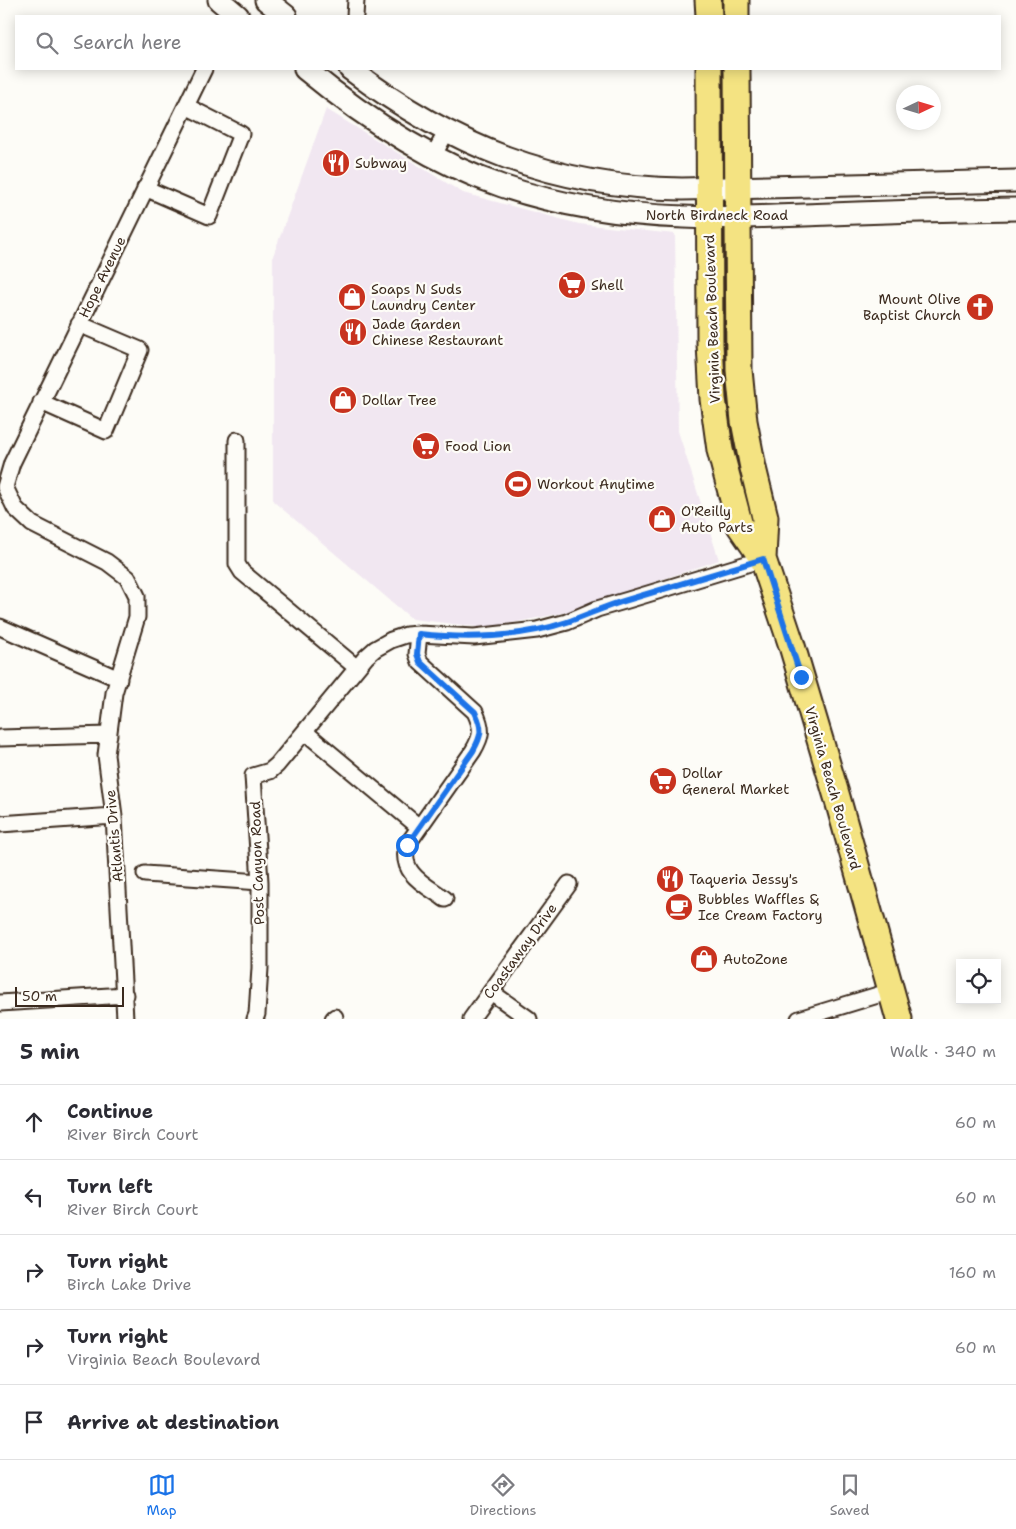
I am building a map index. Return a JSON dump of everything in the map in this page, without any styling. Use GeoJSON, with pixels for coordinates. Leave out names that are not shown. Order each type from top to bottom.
{"type":"FeatureCollection","features":[{"type":"Feature","properties":{"kind":"main road"},"geometry":{"type":"LineString","coordinates":[[266,0],[285,15]]}},
{"type":"Feature","properties":{"kind":"main road"},"geometry":{"type":"LineString","coordinates":[[708,0],[708,15]]}},
{"type":"Feature","properties":{"kind":"main road"},"geometry":{"type":"LineString","coordinates":[[736,0],[736,15]]}},
{"type":"Feature","properties":{"kind":"main road","name":"North Birdneck Road"},"geometry":{"type":"LineString","coordinates":[[306,70],[330,90],[365,114],[433,156],[466,172],[502,186],[577,206],[615,213],[685,218],[1016,209]]}},
{"type":"Feature","properties":{"kind":"main road","name":"North Birdneck Road"},"geometry":{"type":"LineString","coordinates":[[351,70],[409,110],[446,131],[494,153],[568,176],[608,184],[654,188],[709,189],[1016,181]]}},
{"type":"Feature","properties":{"kind":"main road","name":"Virginia Beach Boulevard"},"geometry":{"type":"LineString","coordinates":[[709,70],[711,370],[719,441],[740,526],[763,559],[792,646],[899,1019]]}},
{"type":"Feature","properties":{"kind":"main road","name":"Virginia Beach Boulevard"},"geometry":{"type":"LineString","coordinates":[[737,70],[739,370],[744,421],[765,517],[763,559]]}},
{"type":"Feature","properties":{"kind":"street"},"geometry":{"type":"LineString","coordinates":[[355,15],[356,0]]}},
{"type":"Feature","properties":{"kind":"street","name":"Hope Avenue"},"geometry":{"type":"LineString","coordinates":[[137,596],[128,578],[107,562],[32,524],[15,508],[5,486],[12,463],[204,70]]}},
{"type":"Feature","properties":{"kind":"street"},"geometry":{"type":"LineString","coordinates":[[145,188],[210,216],[241,134],[186,106]]}},
{"type":"Feature","properties":{"kind":"street"},"geometry":{"type":"LineString","coordinates":[[433,156],[446,131]]}},
{"type":"Feature","properties":{"kind":"street"},"geometry":{"type":"LineString","coordinates":[[42,402],[106,431],[140,350],[79,324]]}},
{"type":"Feature","properties":{"kind":"street"},"geometry":{"type":"LineString","coordinates":[[237,440],[237,564],[242,572],[357,668]]}},
{"type":"Feature","properties":{"kind":"street"},"geometry":{"type":"LineString","coordinates":[[419,827],[305,732],[357,668],[375,649],[391,640],[406,635],[474,637],[537,630],[567,622],[597,609],[763,559]]}},
{"type":"Feature","properties":{"kind":"street","name":"Atlantis Drive"},"geometry":{"type":"LineString","coordinates":[[125,1019],[114,816],[106,755],[114,693],[137,617],[137,596]]}},
{"type":"Feature","properties":{"kind":"street"},"geometry":{"type":"LineString","coordinates":[[0,627],[119,679]]}},
{"type":"Feature","properties":{"kind":"street"},"geometry":{"type":"LineString","coordinates":[[419,634],[417,654],[420,662],[475,712],[481,733],[480,739],[473,751],[419,827],[407,845],[404,854],[411,873],[445,899]]}},
{"type":"Feature","properties":{"kind":"street","name":"Post Canyon Road"},"geometry":{"type":"LineString","coordinates":[[259,1017],[260,882],[254,776],[270,771],[277,765],[305,732]]}},
{"type":"Feature","properties":{"kind":"street"},"geometry":{"type":"LineString","coordinates":[[0,738],[109,735]]}},
{"type":"Feature","properties":{"kind":"street"},"geometry":{"type":"LineString","coordinates":[[0,824],[114,816]]}},
{"type":"Feature","properties":{"kind":"street"},"geometry":{"type":"LineString","coordinates":[[144,874],[260,882]]}},
{"type":"Feature","properties":{"kind":"street","name":"Coastaway Drive"},"geometry":{"type":"LineString","coordinates":[[470,1019],[569,884]]}},
{"type":"Feature","properties":{"kind":"street"},"geometry":{"type":"LineString","coordinates":[[799,1019],[891,991]]}},
{"type":"Feature","properties":{"kind":"street"},"geometry":{"type":"LineString","coordinates":[[490,992],[529,1019]]}},
{"type":"Feature","properties":{"kind":"street"},"geometry":{"type":"LineString","coordinates":[[0,1003],[125,995]]}},
{"type":"Feature","properties":{"kind":"shaded area"},"geometry":{"type":"Polygon","coordinates":[[[326,109],[463,193],[579,224],[675,234],[678,431],[719,560],[567,612],[487,628],[412,619],[273,501],[273,256],[326,109]]]}},
{"type":"Feature","properties":{"kind":"place","name":"Subway"},"geometry":{"type":"Point","coordinates":[336,163]}},
{"type":"Feature","properties":{"kind":"place","name":"Shell"},"geometry":{"type":"Point","coordinates":[572,285]}},
{"type":"Feature","properties":{"kind":"place","name":"Soaps N Suds Laundry Center"},"geometry":{"type":"Point","coordinates":[352,297]}},
{"type":"Feature","properties":{"kind":"place","name":"Mount Olive Baptist Church"},"geometry":{"type":"Point","coordinates":[980,307]}},
{"type":"Feature","properties":{"kind":"place","name":"Jade Garden Chinese Restaurant"},"geometry":{"type":"Point","coordinates":[353,332]}},
{"type":"Feature","properties":{"kind":"place","name":"Dollar Tree"},"geometry":{"type":"Point","coordinates":[343,400]}},
{"type":"Feature","properties":{"kind":"place","name":"Food Lion"},"geometry":{"type":"Point","coordinates":[426,446]}},
{"type":"Feature","properties":{"kind":"place","name":"Workout Anytime"},"geometry":{"type":"Point","coordinates":[518,484]}},
{"type":"Feature","properties":{"kind":"place","name":"O'Reilly Auto Parts"},"geometry":{"type":"Point","coordinates":[662,519]}},
{"type":"Feature","properties":{"kind":"place","name":"Dollar General Market"},"geometry":{"type":"Point","coordinates":[663,781]}},
{"type":"Feature","properties":{"kind":"place","name":"Taqueria Jessy's"},"geometry":{"type":"Point","coordinates":[670,879]}},
{"type":"Feature","properties":{"kind":"place","name":"Bubbles Waffles & Ice Cream Factory"},"geometry":{"type":"Point","coordinates":[679,907]}},
{"type":"Feature","properties":{"kind":"place","name":"AutoZone"},"geometry":{"type":"Point","coordinates":[704,959]}},
{"type":"Feature","properties":{"kind":"route"},"geometry":{"type":"LineString","coordinates":[[407,845],[473,751],[480,739],[481,733],[475,712],[420,662],[417,654],[419,634],[474,637],[537,630],[567,622],[597,609],[763,559],[801,677]]}}]}
